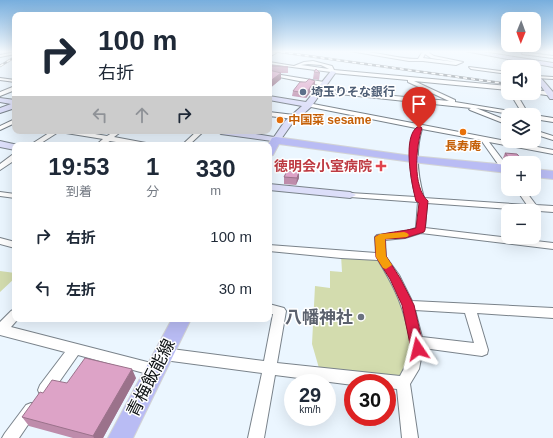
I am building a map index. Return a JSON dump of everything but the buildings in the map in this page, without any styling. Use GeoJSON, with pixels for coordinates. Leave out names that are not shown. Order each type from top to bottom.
{"type":"FeatureCollection","features":[{"type":"Feature","properties":{"kind":"main road"},"geometry":{"type":"LineString","coordinates":[[272,147],[294,117],[308,105],[332,72]]}},
{"type":"Feature","properties":{"kind":"main road"},"geometry":{"type":"LineString","coordinates":[[541,82],[552,95]]}},
{"type":"Feature","properties":{"kind":"main road"},"geometry":{"type":"LineString","coordinates":[[272,99],[308,105]]}},
{"type":"Feature","properties":{"kind":"main road"},"geometry":{"type":"LineString","coordinates":[[0,100],[12,102]]}},
{"type":"Feature","properties":{"kind":"main road"},"geometry":{"type":"LineString","coordinates":[[0,111],[12,105]]}},
{"type":"Feature","properties":{"kind":"main road"},"geometry":{"type":"LineString","coordinates":[[239,134],[412,159],[501,169]]}},
{"type":"Feature","properties":{"kind":"main road"},"geometry":{"type":"LineString","coordinates":[[0,144],[12,146]]}},
{"type":"Feature","properties":{"kind":"main road"},"geometry":{"type":"LineString","coordinates":[[541,174],[553,175]]}},
{"type":"Feature","properties":{"kind":"main road"},"geometry":{"type":"LineString","coordinates":[[272,187],[350,195]]}},
{"type":"Feature","properties":{"kind":"main road","name":"青梅飯能線"},"geometry":{"type":"LineString","coordinates":[[120,438],[180,322]]}},
{"type":"Feature","properties":{"kind":"street"},"geometry":{"type":"LineString","coordinates":[[328,71],[501,87]]}},
{"type":"Feature","properties":{"kind":"street"},"geometry":{"type":"LineString","coordinates":[[272,75],[322,87],[460,104],[501,111]]}},
{"type":"Feature","properties":{"kind":"street"},"geometry":{"type":"LineString","coordinates":[[541,76],[553,78]]}},
{"type":"Feature","properties":{"kind":"street"},"geometry":{"type":"LineString","coordinates":[[405,78],[460,104],[501,120]]}},
{"type":"Feature","properties":{"kind":"street"},"geometry":{"type":"LineString","coordinates":[[0,80],[12,82]]}},
{"type":"Feature","properties":{"kind":"street"},"geometry":{"type":"LineString","coordinates":[[0,94],[12,89]]}},
{"type":"Feature","properties":{"kind":"street"},"geometry":{"type":"LineString","coordinates":[[541,93],[552,95]]}},
{"type":"Feature","properties":{"kind":"street"},"geometry":{"type":"LineString","coordinates":[[308,105],[419,128],[553,152]]}},
{"type":"Feature","properties":{"kind":"street"},"geometry":{"type":"LineString","coordinates":[[272,114],[294,117]]}},
{"type":"Feature","properties":{"kind":"street"},"geometry":{"type":"LineString","coordinates":[[541,118],[553,120]]}},
{"type":"Feature","properties":{"kind":"street"},"geometry":{"type":"LineString","coordinates":[[0,120],[12,122]]}},
{"type":"Feature","properties":{"kind":"street"},"geometry":{"type":"LineString","coordinates":[[0,128],[12,123]]}},
{"type":"Feature","properties":{"kind":"street"},"geometry":{"type":"LineString","coordinates":[[419,128],[414,142],[412,159],[414,179],[422,201],[420,230]]}},
{"type":"Feature","properties":{"kind":"street"},"geometry":{"type":"LineString","coordinates":[[38,142],[53,134]]}},
{"type":"Feature","properties":{"kind":"street"},"geometry":{"type":"LineString","coordinates":[[84,134],[130,142]]}},
{"type":"Feature","properties":{"kind":"street"},"geometry":{"type":"LineString","coordinates":[[103,142],[114,134]]}},
{"type":"Feature","properties":{"kind":"street"},"geometry":{"type":"LineString","coordinates":[[188,142],[198,134]]}},
{"type":"Feature","properties":{"kind":"street"},"geometry":{"type":"LineString","coordinates":[[541,134],[553,138]]}},
{"type":"Feature","properties":{"kind":"street"},"geometry":{"type":"LineString","coordinates":[[484,140],[501,162]]}},
{"type":"Feature","properties":{"kind":"street"},"geometry":{"type":"LineString","coordinates":[[0,168],[12,159]]}},
{"type":"Feature","properties":{"kind":"street"},"geometry":{"type":"LineString","coordinates":[[0,194],[12,196]]}},
{"type":"Feature","properties":{"kind":"street"},"geometry":{"type":"LineString","coordinates":[[350,195],[501,206]]}},
{"type":"Feature","properties":{"kind":"street"},"geometry":{"type":"LineString","coordinates":[[541,208],[553,209]]}},
{"type":"Feature","properties":{"kind":"street"},"geometry":{"type":"LineString","coordinates":[[410,438],[403,383],[412,369],[418,349],[417,342],[408,305],[395,278],[381,257],[380,237],[405,235],[420,230],[553,246]]}},
{"type":"Feature","properties":{"kind":"street"},"geometry":{"type":"LineString","coordinates":[[0,241],[12,244]]}},
{"type":"Feature","properties":{"kind":"street"},"geometry":{"type":"LineString","coordinates":[[272,248],[328,254],[381,257]]}},
{"type":"Feature","properties":{"kind":"street"},"geometry":{"type":"LineString","coordinates":[[408,305],[553,313]]}},
{"type":"Feature","properties":{"kind":"street"},"geometry":{"type":"LineString","coordinates":[[417,342],[482,350],[469,308]]}},
{"type":"Feature","properties":{"kind":"street"},"geometry":{"type":"LineString","coordinates":[[256,438],[280,311],[272,310]]}},
{"type":"Feature","properties":{"kind":"street"},"geometry":{"type":"LineString","coordinates":[[12,317],[0,330],[75,349],[159,362],[270,368],[403,383]]}},
{"type":"Feature","properties":{"kind":"street"},"geometry":{"type":"LineString","coordinates":[[10,438],[75,349]]}},
{"type":"Feature","properties":{"kind":"green space","name":"八幡神社"},"geometry":{"type":"Polygon","coordinates":[[[341,255],[381,257],[417,342],[403,383],[396,382],[396,374],[344,374],[344,377],[336,376],[336,374],[321,374],[312,344],[315,286],[330,288],[330,271],[342,272],[341,255]]]}},
{"type":"Feature","properties":{"kind":"green space"},"geometry":{"type":"Polygon","coordinates":[[[0,271],[12,273],[12,281],[0,292],[0,271]]]}},
{"type":"Feature","properties":{"kind":"railway"},"geometry":{"type":"LineString","coordinates":[[419,71],[501,83]]}},
{"type":"Feature","properties":{"kind":"slow traffic"},"geometry":{"type":"LineString","coordinates":[[386,265],[381,257],[380,237],[404,235]]}},
{"type":"Feature","properties":{"kind":"place","name":"埼玉りそな銀行"},"geometry":{"type":"Point","coordinates":[303,92]}},
{"type":"Feature","properties":{"kind":"place","name":"中国菜 sesame"},"geometry":{"type":"Point","coordinates":[280,120]}},
{"type":"Feature","properties":{"kind":"place","name":"長寿庵"},"geometry":{"type":"Point","coordinates":[463,132]}},
{"type":"Feature","properties":{"kind":"place","name":"徳明会小室病院"},"geometry":{"type":"Point","coordinates":[381,166]}},
{"type":"Feature","properties":{"kind":"place","name":"八幡神社"},"geometry":{"type":"Point","coordinates":[361,317]}},
{"type":"Feature","properties":{"kind":"route"},"geometry":{"type":"LineString","coordinates":[[418,349],[408,305],[395,278],[381,257],[380,237],[405,235],[420,230],[423,201],[421,201],[414,179],[412,159],[414,142],[419,128]]}}]}
